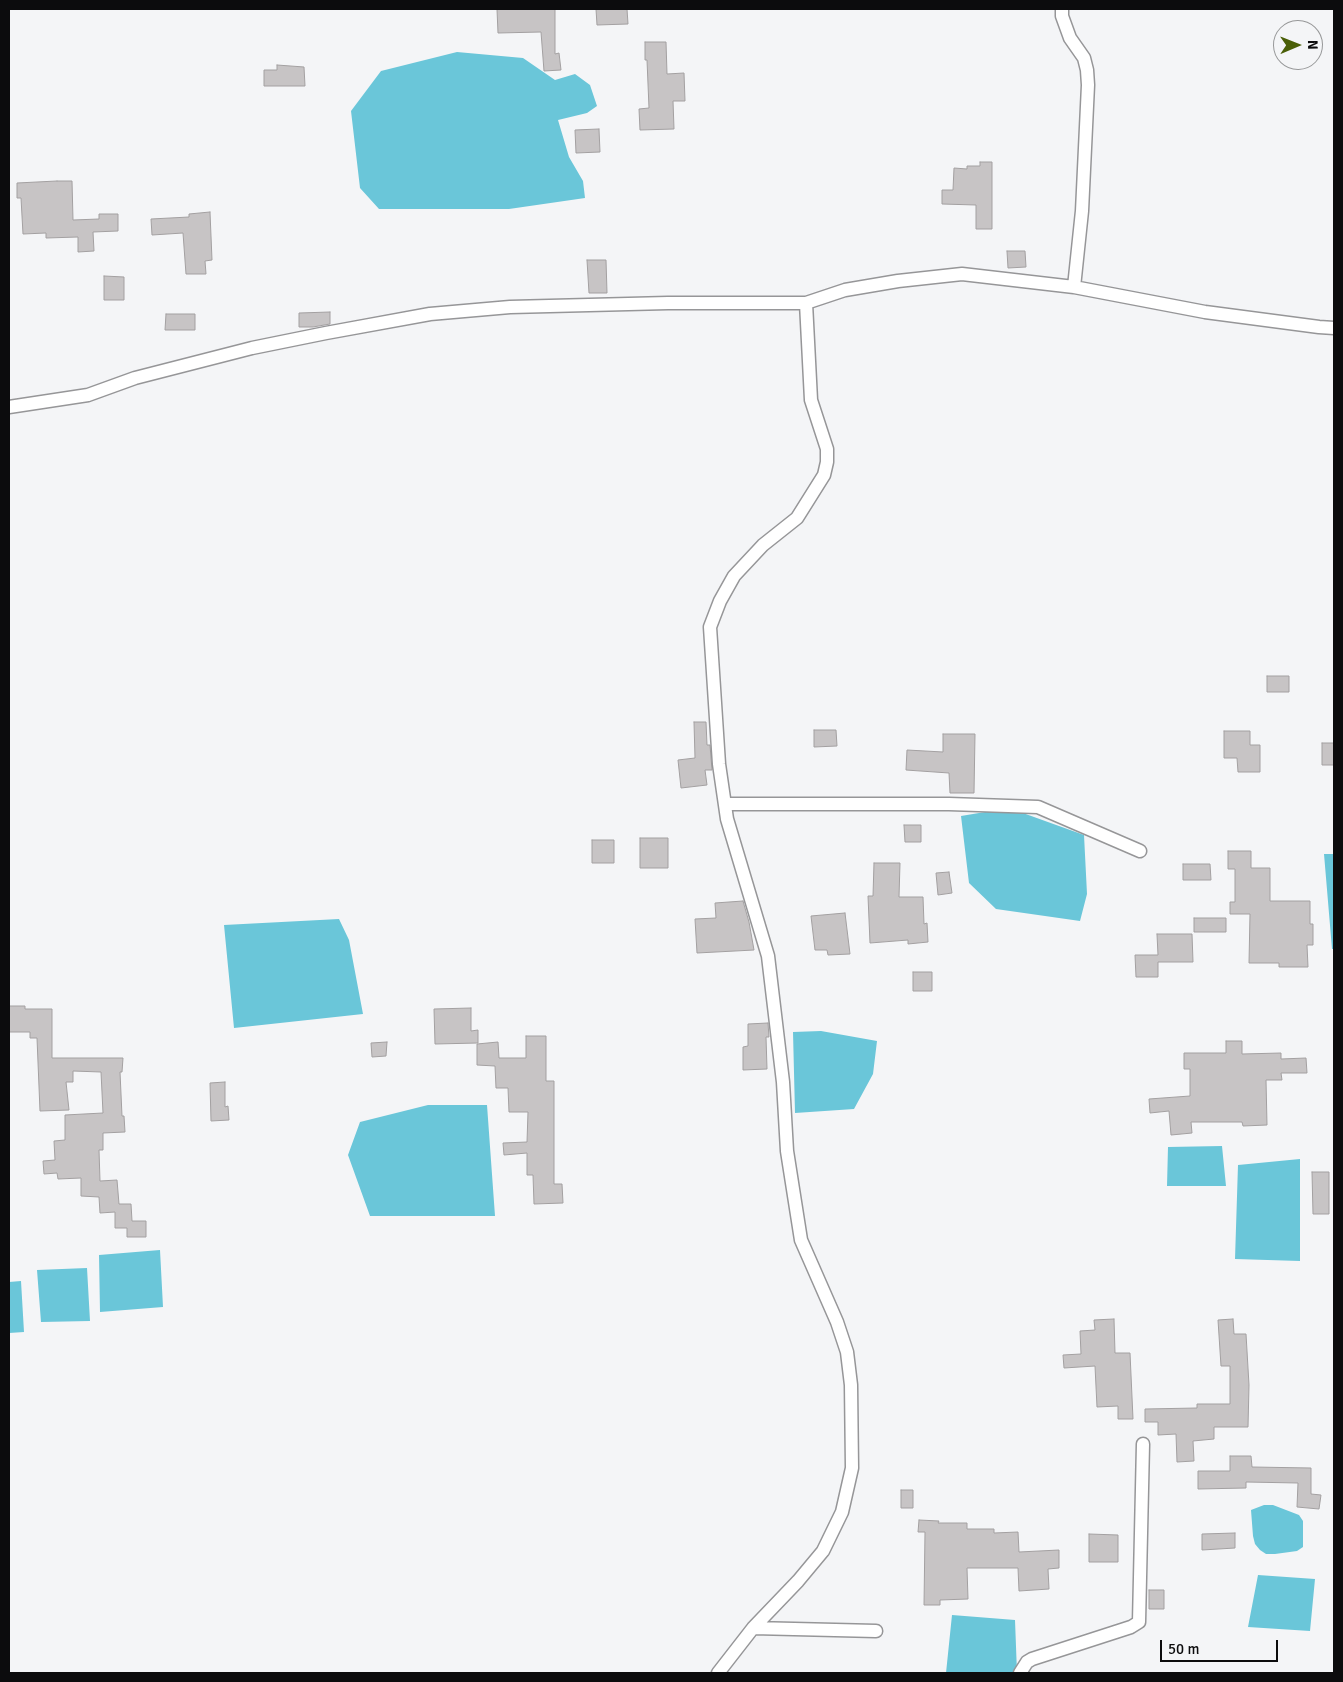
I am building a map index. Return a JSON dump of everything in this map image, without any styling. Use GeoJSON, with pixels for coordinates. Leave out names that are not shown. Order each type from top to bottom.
{"type":"FeatureCollection","features":[{"type":"Feature","properties":{"kind":"street"},"geometry":{"type":"LineString","coordinates":[[1062,9],[1062,16],[1070,38],[1084,58],[1088,85],[1082,211],[1074,287]]}},
{"type":"Feature","properties":{"kind":"street"},"geometry":{"type":"LineString","coordinates":[[9,407],[88,395],[136,378],[252,348],[326,332],[430,314],[520,307],[668,302],[806,302],[846,290],[898,281],[962,274],[1074,287],[1205,312],[1319,328],[1334,328]]}},
{"type":"Feature","properties":{"kind":"street"},"geometry":{"type":"LineString","coordinates":[[718,1673],[753,1628],[798,1581],[823,1551],[842,1512],[852,1468],[851,1385],[847,1352],[837,1322],[801,1240],[787,1151],[783,1082],[768,956],[727,819],[719,764],[710,627],[720,601],[734,576],[763,545],[797,518],[824,475],[827,462],[827,448],[811,400],[806,302]]}},
{"type":"Feature","properties":{"kind":"street"},"geometry":{"type":"LineString","coordinates":[[725,804],[949,804],[1038,807],[1140,851]]}},
{"type":"Feature","properties":{"kind":"street"},"geometry":{"type":"LineString","coordinates":[[1020,1673],[1027,1662],[1032,1659],[1131,1627],[1139,1622],[1143,1444]]}},
{"type":"Feature","properties":{"kind":"street"},"geometry":{"type":"LineString","coordinates":[[753,1628],[876,1631]]}},
{"type":"Feature","properties":{"kind":"water"},"geometry":{"type":"Polygon","coordinates":[[[457,52],[523,58],[555,80],[575,74],[590,85],[597,106],[587,113],[558,120],[569,157],[583,181],[585,198],[509,209],[379,209],[360,188],[351,111],[381,71],[457,52]]]}},
{"type":"Feature","properties":{"kind":"water"},"geometry":{"type":"Polygon","coordinates":[[[1009,808],[1084,835],[1087,894],[1080,921],[996,909],[969,883],[961,816],[1009,808]]]}},
{"type":"Feature","properties":{"kind":"water"},"geometry":{"type":"Polygon","coordinates":[[[1324,854],[1334,854],[1334,949],[1332,949],[1324,854]]]}},
{"type":"Feature","properties":{"kind":"water"},"geometry":{"type":"Polygon","coordinates":[[[339,919],[349,940],[363,1014],[234,1028],[224,925],[339,919]]]}},
{"type":"Feature","properties":{"kind":"water"},"geometry":{"type":"Polygon","coordinates":[[[821,1031],[877,1041],[873,1074],[854,1109],[795,1113],[793,1032],[821,1031]]]}},
{"type":"Feature","properties":{"kind":"water"},"geometry":{"type":"Polygon","coordinates":[[[428,1105],[487,1105],[495,1216],[370,1216],[348,1155],[360,1122],[428,1105]]]}},
{"type":"Feature","properties":{"kind":"water"},"geometry":{"type":"Polygon","coordinates":[[[1222,1146],[1226,1186],[1167,1186],[1168,1147],[1222,1146]]]}},
{"type":"Feature","properties":{"kind":"water"},"geometry":{"type":"Polygon","coordinates":[[[1300,1159],[1300,1261],[1235,1259],[1238,1165],[1300,1159]]]}},
{"type":"Feature","properties":{"kind":"water"},"geometry":{"type":"Polygon","coordinates":[[[160,1250],[163,1307],[100,1312],[99,1255],[160,1250]]]}},
{"type":"Feature","properties":{"kind":"water"},"geometry":{"type":"Polygon","coordinates":[[[87,1268],[90,1321],[41,1322],[37,1270],[87,1268]]]}},
{"type":"Feature","properties":{"kind":"water"},"geometry":{"type":"Polygon","coordinates":[[[21,1281],[24,1332],[9,1333],[9,1282],[21,1281]]]}},
{"type":"Feature","properties":{"kind":"water"},"geometry":{"type":"Polygon","coordinates":[[[1264,1505],[1273,1505],[1299,1515],[1303,1521],[1303,1547],[1297,1551],[1275,1554],[1266,1554],[1260,1550],[1255,1544],[1253,1536],[1251,1510],[1264,1505]]]}},
{"type":"Feature","properties":{"kind":"water"},"geometry":{"type":"Polygon","coordinates":[[[1258,1575],[1315,1579],[1310,1631],[1248,1627],[1258,1575]]]}},
{"type":"Feature","properties":{"kind":"water"},"geometry":{"type":"Polygon","coordinates":[[[952,1615],[1015,1620],[1017,1673],[946,1673],[952,1615]]]}},
{"type":"Feature","properties":{"kind":"building"},"geometry":{"type":"Polygon","coordinates":[[[497,9],[555,9],[555,54],[559,53],[561,70],[544,71],[541,32],[498,33],[497,9]]]}},
{"type":"Feature","properties":{"kind":"building"},"geometry":{"type":"Polygon","coordinates":[[[596,9],[627,9],[628,24],[597,25],[596,9]]]}},
{"type":"Feature","properties":{"kind":"building"},"geometry":{"type":"Polygon","coordinates":[[[645,42],[666,42],[667,74],[684,73],[685,101],[673,101],[674,129],[640,130],[639,109],[649,108],[645,42]]]}},
{"type":"Feature","properties":{"kind":"building"},"geometry":{"type":"Polygon","coordinates":[[[277,65],[304,67],[305,86],[264,86],[264,70],[277,70],[277,65]]]}},
{"type":"Feature","properties":{"kind":"building"},"geometry":{"type":"Polygon","coordinates":[[[599,129],[600,152],[576,153],[575,130],[599,129]]]}},
{"type":"Feature","properties":{"kind":"building"},"geometry":{"type":"Polygon","coordinates":[[[980,162],[992,162],[992,229],[976,229],[976,205],[942,204],[942,190],[953,190],[954,168],[967,169],[967,166],[980,166],[980,162]]]}},
{"type":"Feature","properties":{"kind":"building"},"geometry":{"type":"Polygon","coordinates":[[[72,181],[73,220],[99,219],[99,214],[118,214],[118,231],[93,232],[94,251],[78,252],[78,237],[46,238],[46,233],[23,234],[21,198],[17,198],[17,183],[72,181]]]}},
{"type":"Feature","properties":{"kind":"building"},"geometry":{"type":"Polygon","coordinates":[[[210,212],[212,260],[205,261],[206,274],[186,274],[183,233],[152,235],[151,219],[189,217],[189,214],[210,212]]]}},
{"type":"Feature","properties":{"kind":"building"},"geometry":{"type":"Polygon","coordinates":[[[1007,251],[1025,251],[1026,267],[1008,268],[1007,251]]]}},
{"type":"Feature","properties":{"kind":"building"},"geometry":{"type":"Polygon","coordinates":[[[587,260],[606,260],[607,293],[589,293],[587,260]]]}},
{"type":"Feature","properties":{"kind":"building"},"geometry":{"type":"Polygon","coordinates":[[[104,276],[124,277],[124,300],[104,300],[104,276]]]}},
{"type":"Feature","properties":{"kind":"building"},"geometry":{"type":"Polygon","coordinates":[[[330,312],[330,324],[299,327],[299,313],[330,312]]]}},
{"type":"Feature","properties":{"kind":"building"},"geometry":{"type":"Polygon","coordinates":[[[166,314],[195,314],[195,330],[165,330],[166,314]]]}},
{"type":"Feature","properties":{"kind":"building"},"geometry":{"type":"Polygon","coordinates":[[[1267,676],[1289,676],[1289,692],[1267,692],[1267,676]]]}},
{"type":"Feature","properties":{"kind":"building"},"geometry":{"type":"Polygon","coordinates":[[[694,722],[706,722],[707,745],[710,745],[712,770],[705,770],[707,785],[681,788],[678,760],[695,758],[694,722]]]}},
{"type":"Feature","properties":{"kind":"building"},"geometry":{"type":"Polygon","coordinates":[[[814,730],[836,730],[837,746],[814,747],[814,730]]]}},
{"type":"Feature","properties":{"kind":"building"},"geometry":{"type":"Polygon","coordinates":[[[1224,731],[1250,731],[1250,745],[1260,745],[1260,772],[1238,772],[1237,758],[1224,758],[1224,731]]]}},
{"type":"Feature","properties":{"kind":"building"},"geometry":{"type":"Polygon","coordinates":[[[943,734],[975,734],[974,793],[950,793],[949,773],[906,770],[907,750],[943,752],[943,734]]]}},
{"type":"Feature","properties":{"kind":"building"},"geometry":{"type":"Polygon","coordinates":[[[1322,743],[1334,743],[1334,765],[1322,765],[1322,743]]]}},
{"type":"Feature","properties":{"kind":"building"},"geometry":{"type":"Polygon","coordinates":[[[904,825],[921,825],[921,842],[905,842],[904,825]]]}},
{"type":"Feature","properties":{"kind":"building"},"geometry":{"type":"Polygon","coordinates":[[[640,838],[668,838],[668,868],[640,868],[640,838]]]}},
{"type":"Feature","properties":{"kind":"building"},"geometry":{"type":"Polygon","coordinates":[[[592,840],[614,840],[614,863],[592,863],[592,840]]]}},
{"type":"Feature","properties":{"kind":"building"},"geometry":{"type":"Polygon","coordinates":[[[1228,851],[1251,851],[1251,868],[1270,868],[1270,901],[1310,901],[1310,924],[1313,924],[1313,945],[1307,945],[1308,967],[1279,967],[1279,963],[1249,963],[1250,914],[1230,914],[1230,902],[1235,902],[1235,869],[1228,869],[1228,851]]]}},
{"type":"Feature","properties":{"kind":"building"},"geometry":{"type":"Polygon","coordinates":[[[874,863],[900,863],[899,897],[923,897],[924,924],[927,923],[928,942],[908,944],[908,940],[870,943],[868,896],[873,896],[874,863]]]}},
{"type":"Feature","properties":{"kind":"building"},"geometry":{"type":"Polygon","coordinates":[[[1183,864],[1210,864],[1211,880],[1183,880],[1183,864]]]}},
{"type":"Feature","properties":{"kind":"building"},"geometry":{"type":"Polygon","coordinates":[[[949,872],[952,893],[938,895],[936,873],[949,872]]]}},
{"type":"Feature","properties":{"kind":"building"},"geometry":{"type":"Polygon","coordinates":[[[743,901],[754,950],[697,953],[695,919],[716,918],[715,903],[743,901]]]}},
{"type":"Feature","properties":{"kind":"building"},"geometry":{"type":"Polygon","coordinates":[[[845,913],[850,954],[828,955],[827,950],[815,950],[811,916],[845,913]]]}},
{"type":"Feature","properties":{"kind":"building"},"geometry":{"type":"Polygon","coordinates":[[[1194,918],[1226,918],[1226,932],[1194,932],[1194,918]]]}},
{"type":"Feature","properties":{"kind":"building"},"geometry":{"type":"Polygon","coordinates":[[[1157,934],[1192,934],[1193,962],[1158,962],[1158,977],[1136,977],[1135,955],[1158,955],[1157,934]]]}},
{"type":"Feature","properties":{"kind":"building"},"geometry":{"type":"Polygon","coordinates":[[[913,972],[932,972],[932,991],[913,991],[913,972]]]}},
{"type":"Feature","properties":{"kind":"building"},"geometry":{"type":"Polygon","coordinates":[[[9,1006],[25,1006],[25,1009],[52,1009],[52,1058],[123,1058],[122,1072],[120,1072],[122,1116],[124,1116],[125,1132],[103,1133],[103,1150],[99,1150],[100,1181],[117,1180],[119,1204],[131,1204],[132,1221],[146,1221],[146,1237],[127,1237],[127,1228],[115,1228],[115,1212],[100,1213],[99,1197],[81,1196],[81,1178],[58,1179],[57,1173],[44,1174],[43,1161],[55,1160],[54,1141],[65,1140],[65,1115],[103,1113],[101,1072],[73,1071],[73,1082],[66,1082],[69,1110],[40,1111],[37,1038],[30,1038],[30,1032],[9,1032],[9,1006]]]}},
{"type":"Feature","properties":{"kind":"building"},"geometry":{"type":"Polygon","coordinates":[[[471,1008],[471,1031],[478,1030],[478,1043],[435,1044],[434,1009],[471,1008]]]}},
{"type":"Feature","properties":{"kind":"building"},"geometry":{"type":"Polygon","coordinates":[[[768,1023],[769,1037],[766,1037],[767,1069],[743,1070],[743,1047],[748,1046],[748,1024],[768,1023]]]}},
{"type":"Feature","properties":{"kind":"building"},"geometry":{"type":"Polygon","coordinates":[[[526,1036],[546,1036],[546,1081],[554,1081],[554,1184],[562,1184],[563,1203],[534,1204],[533,1175],[527,1175],[527,1153],[504,1155],[503,1143],[527,1142],[528,1112],[509,1112],[508,1088],[496,1088],[495,1066],[477,1065],[477,1044],[498,1042],[499,1058],[526,1058],[526,1036]]]}},
{"type":"Feature","properties":{"kind":"building"},"geometry":{"type":"Polygon","coordinates":[[[1226,1041],[1242,1041],[1242,1054],[1281,1053],[1281,1059],[1306,1058],[1307,1073],[1281,1073],[1282,1080],[1266,1080],[1267,1125],[1243,1126],[1242,1122],[1191,1122],[1192,1133],[1171,1135],[1169,1111],[1150,1113],[1149,1099],[1190,1096],[1190,1069],[1184,1069],[1184,1053],[1226,1053],[1226,1041]]]}},
{"type":"Feature","properties":{"kind":"building"},"geometry":{"type":"Polygon","coordinates":[[[387,1042],[386,1056],[372,1057],[371,1043],[387,1042]]]}},
{"type":"Feature","properties":{"kind":"building"},"geometry":{"type":"Polygon","coordinates":[[[225,1082],[225,1107],[228,1106],[229,1120],[211,1121],[210,1083],[225,1082]]]}},
{"type":"Feature","properties":{"kind":"building"},"geometry":{"type":"Polygon","coordinates":[[[1312,1172],[1329,1172],[1329,1214],[1313,1214],[1312,1172]]]}},
{"type":"Feature","properties":{"kind":"building"},"geometry":{"type":"Polygon","coordinates":[[[1114,1319],[1115,1353],[1130,1353],[1133,1419],[1118,1419],[1118,1406],[1097,1407],[1095,1366],[1064,1368],[1063,1355],[1081,1354],[1080,1331],[1095,1330],[1094,1320],[1114,1319]]]}},
{"type":"Feature","properties":{"kind":"building"},"geometry":{"type":"Polygon","coordinates":[[[1233,1319],[1234,1334],[1246,1334],[1249,1385],[1248,1427],[1214,1427],[1214,1439],[1193,1441],[1194,1461],[1177,1462],[1176,1434],[1158,1435],[1158,1422],[1145,1422],[1145,1409],[1197,1408],[1197,1404],[1230,1404],[1230,1366],[1221,1366],[1218,1320],[1233,1319]]]}},
{"type":"Feature","properties":{"kind":"building"},"geometry":{"type":"Polygon","coordinates":[[[1230,1456],[1251,1456],[1252,1467],[1311,1468],[1311,1494],[1321,1495],[1319,1509],[1297,1507],[1298,1483],[1246,1482],[1246,1488],[1198,1489],[1198,1471],[1230,1471],[1230,1456]]]}},
{"type":"Feature","properties":{"kind":"building"},"geometry":{"type":"Polygon","coordinates":[[[901,1490],[913,1490],[913,1508],[901,1508],[901,1490]]]}},
{"type":"Feature","properties":{"kind":"building"},"geometry":{"type":"Polygon","coordinates":[[[919,1520],[939,1521],[938,1523],[967,1523],[967,1529],[994,1529],[994,1533],[1018,1532],[1019,1552],[1059,1550],[1059,1568],[1048,1569],[1049,1589],[1019,1591],[1018,1568],[967,1568],[968,1599],[940,1600],[940,1605],[924,1605],[925,1532],[918,1532],[919,1520]]]}},
{"type":"Feature","properties":{"kind":"building"},"geometry":{"type":"Polygon","coordinates":[[[1235,1533],[1235,1548],[1202,1550],[1202,1534],[1235,1533]]]}},
{"type":"Feature","properties":{"kind":"building"},"geometry":{"type":"Polygon","coordinates":[[[1089,1534],[1118,1535],[1118,1562],[1089,1562],[1089,1534]]]}},
{"type":"Feature","properties":{"kind":"building"},"geometry":{"type":"Polygon","coordinates":[[[1149,1590],[1164,1590],[1164,1609],[1149,1609],[1149,1590]]]}}]}
